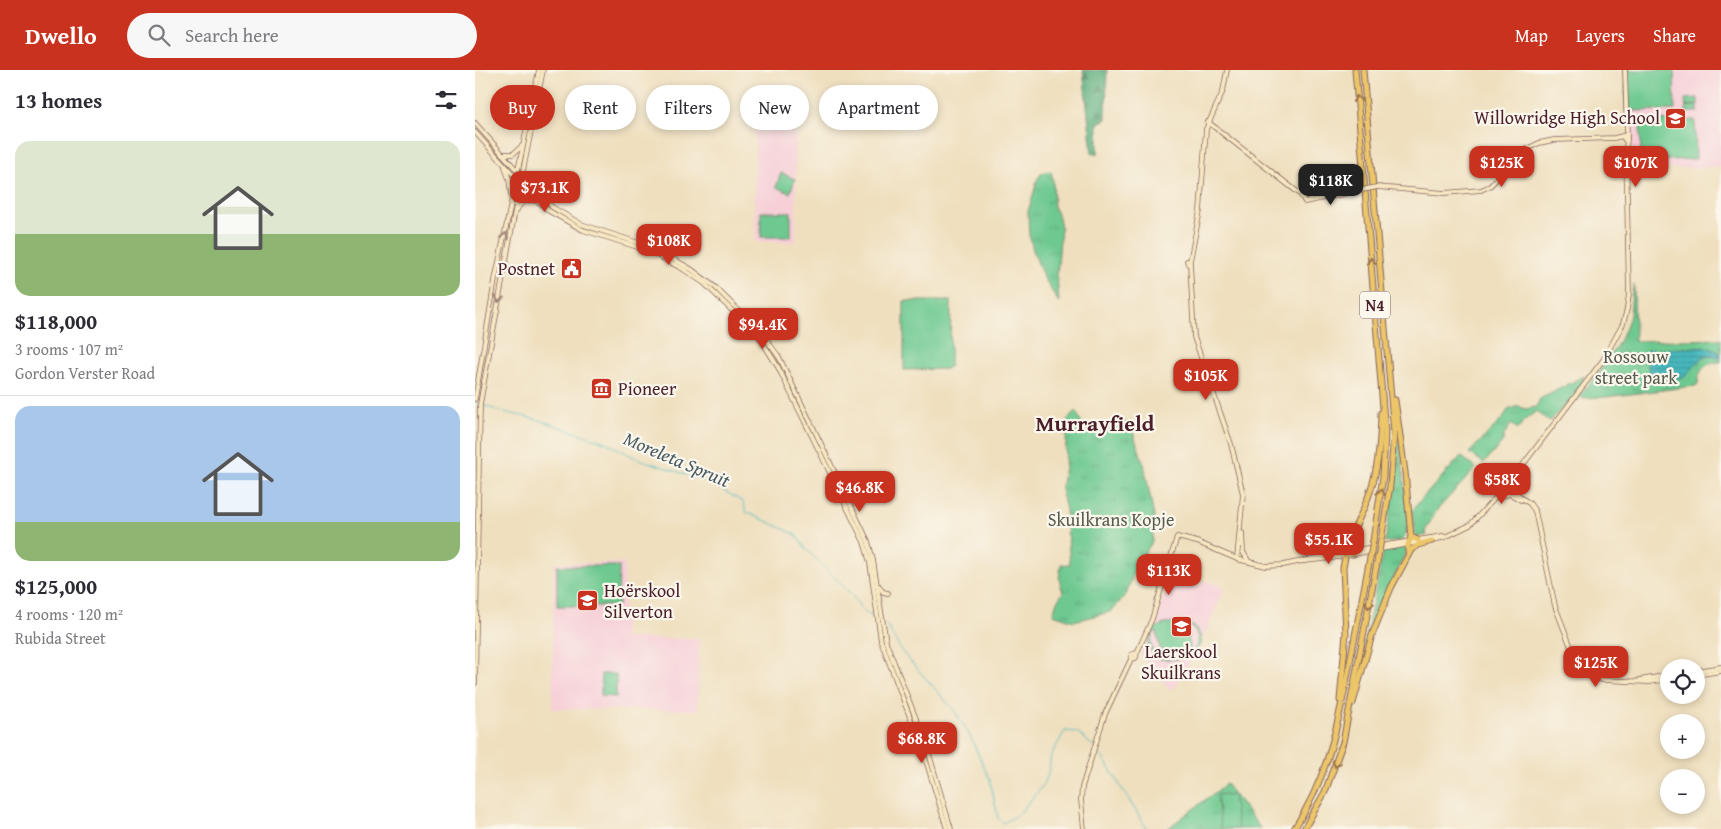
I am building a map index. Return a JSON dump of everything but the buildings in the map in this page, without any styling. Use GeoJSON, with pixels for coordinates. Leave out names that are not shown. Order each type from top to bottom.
{"type":"FeatureCollection","features":[{"type":"Feature","properties":{"kind":"highway","name":"N4"},"geometry":{"type":"LineString","coordinates":[[1294,829],[1306,810],[1323,774],[1339,723],[1383,478],[1385,444],[1383,387],[1355,70]]}},
{"type":"Feature","properties":{"kind":"highway","name":"N4"},"geometry":{"type":"LineString","coordinates":[[1304,829],[1325,792],[1343,742],[1381,540],[1393,451],[1388,355],[1363,70]]}},
{"type":"Feature","properties":{"kind":"highway"},"geometry":{"type":"LineString","coordinates":[[1339,723],[1346,633],[1343,568],[1336,556],[1346,544],[1371,491],[1379,455],[1381,412],[1373,290]]}},
{"type":"Feature","properties":{"kind":"highway"},"geometry":{"type":"LineString","coordinates":[[1343,742],[1372,635],[1407,556],[1410,541],[1405,472],[1388,355]]}},
{"type":"Feature","properties":{"kind":"highway"},"geometry":{"type":"LineString","coordinates":[[1402,543],[1418,540]]}},
{"type":"Feature","properties":{"kind":"highway"},"geometry":{"type":"LineString","coordinates":[[1407,556],[1415,546],[1432,541]]}},
{"type":"Feature","properties":{"kind":"highway"},"geometry":{"type":"LineString","coordinates":[[1343,568],[1348,553],[1346,544]]}},
{"type":"Feature","properties":{"kind":"main road"},"geometry":{"type":"LineString","coordinates":[[475,399],[495,280],[539,70]]}},
{"type":"Feature","properties":{"kind":"main road"},"geometry":{"type":"LineString","coordinates":[[475,683],[479,420],[482,388],[543,70]]}},
{"type":"Feature","properties":{"kind":"main road"},"geometry":{"type":"LineString","coordinates":[[1227,70],[1223,91],[1208,122],[1205,134],[1200,211],[1191,250],[1189,276],[1194,337],[1232,448],[1243,494],[1237,559]]}},
{"type":"Feature","properties":{"kind":"main road"},"geometry":{"type":"LineString","coordinates":[[1084,829],[1081,800],[1082,787],[1093,751],[1105,714],[1152,619],[1177,537],[1197,542],[1237,559],[1273,566],[1410,541],[1432,541],[1450,535],[1471,525],[1507,486],[1597,369],[1623,324],[1629,288],[1625,70]]}},
{"type":"Feature","properties":{"kind":"main road"},"geometry":{"type":"LineString","coordinates":[[1208,122],[1297,192],[1305,202],[1377,187],[1444,193],[1481,190],[1490,186],[1523,150],[1539,143],[1554,140],[1625,138]]}},
{"type":"Feature","properties":{"kind":"main road"},"geometry":{"type":"LineString","coordinates":[[475,123],[517,172],[552,208],[573,221],[590,228],[651,247],[691,269],[715,288],[763,335],[779,358],[865,532],[873,560],[883,629],[889,652],[927,747],[951,829]]}},
{"type":"Feature","properties":{"kind":"main road"},"geometry":{"type":"LineString","coordinates":[[475,132],[516,178],[549,211],[578,228],[647,250],[683,269],[704,283],[760,338],[778,367],[860,534],[870,563],[884,652],[924,754],[947,829]]}},
{"type":"Feature","properties":{"kind":"main road"},"geometry":{"type":"LineString","coordinates":[[502,154],[513,154],[522,146]]}},
{"type":"Feature","properties":{"kind":"main road"},"geometry":{"type":"LineString","coordinates":[[501,160],[510,184],[511,206]]}},
{"type":"Feature","properties":{"kind":"main road"},"geometry":{"type":"LineString","coordinates":[[515,214],[520,205],[525,201],[540,202]]}},
{"type":"Feature","properties":{"kind":"main road"},"geometry":{"type":"LineString","coordinates":[[1507,486],[1530,504],[1537,516],[1555,606],[1574,654],[1585,670],[1595,679],[1649,682],[1660,680]]}},
{"type":"Feature","properties":{"kind":"main road"},"geometry":{"type":"LineString","coordinates":[[1494,500],[1502,495],[1511,494],[1530,504]]}},
{"type":"Feature","properties":{"kind":"main road"},"geometry":{"type":"LineString","coordinates":[[1241,526],[1243,552],[1251,563]]}},
{"type":"Feature","properties":{"kind":"main road"},"geometry":{"type":"LineString","coordinates":[[1418,540],[1450,535]]}},
{"type":"Feature","properties":{"kind":"main road"},"geometry":{"type":"LineString","coordinates":[[1348,553],[1402,543]]}},
{"type":"Feature","properties":{"kind":"main road"},"geometry":{"type":"LineString","coordinates":[[877,582],[881,590],[889,593],[880,602]]}},
{"type":"Feature","properties":{"kind":"main road"},"geometry":{"type":"LineString","coordinates":[[1705,670],[1721,667]]}},
{"type":"Feature","properties":{"kind":"main road"},"geometry":{"type":"LineString","coordinates":[[1705,674],[1721,671]]}},
{"type":"Feature","properties":{"kind":"main road"},"geometry":{"type":"LineString","coordinates":[[1638,681],[1660,677]]}},
{"type":"Feature","properties":{"kind":"shaded area","name":"Willowridge High School"},"geometry":{"type":"Polygon","coordinates":[[[1630,70],[1721,70],[1721,167],[1632,169],[1630,70]]]}},
{"type":"Feature","properties":{"kind":"shaded area"},"geometry":{"type":"Polygon","coordinates":[[[755,130],[796,130],[796,240],[794,242],[758,242],[755,240],[755,130]]]}},
{"type":"Feature","properties":{"kind":"shaded area","name":"Hoërskool Silverton"},"geometry":{"type":"Polygon","coordinates":[[[554,563],[624,563],[624,638],[699,639],[698,710],[552,709],[554,563]]]}},
{"type":"Feature","properties":{"kind":"shaded area","name":"Laerskool Skuilkrans"},"geometry":{"type":"Polygon","coordinates":[[[1172,571],[1194,578],[1192,585],[1200,587],[1202,580],[1223,586],[1224,590],[1198,649],[1174,689],[1169,690],[1142,655],[1141,651],[1155,623],[1172,571]]]}},
{"type":"Feature","properties":{"kind":"green space"},"geometry":{"type":"Polygon","coordinates":[[[1083,70],[1107,70],[1106,119],[1098,123],[1098,154],[1092,153],[1083,70]]]}},
{"type":"Feature","properties":{"kind":"green space"},"geometry":{"type":"Polygon","coordinates":[[[1625,70],[1674,70],[1675,110],[1626,111],[1625,70]]]}},
{"type":"Feature","properties":{"kind":"green space"},"geometry":{"type":"Polygon","coordinates":[[[1698,98],[1698,105],[1686,106],[1698,106],[1698,112],[1686,112],[1685,99],[1698,98]]]}},
{"type":"Feature","properties":{"kind":"green space"},"geometry":{"type":"Polygon","coordinates":[[[1695,120],[1696,159],[1641,161],[1640,121],[1695,120]]]}},
{"type":"Feature","properties":{"kind":"green space"},"geometry":{"type":"Polygon","coordinates":[[[1051,171],[1054,208],[1061,227],[1057,276],[1059,303],[1043,276],[1029,235],[1028,212],[1038,178],[1042,173],[1051,171]]]}},
{"type":"Feature","properties":{"kind":"green space"},"geometry":{"type":"Polygon","coordinates":[[[781,173],[795,179],[790,193],[776,187],[781,173]]]}},
{"type":"Feature","properties":{"kind":"green space"},"geometry":{"type":"Polygon","coordinates":[[[761,212],[791,212],[791,237],[761,237],[761,212]]]}},
{"type":"Feature","properties":{"kind":"green space","name":"Rossouw street park"},"geometry":{"type":"Polygon","coordinates":[[[1634,284],[1635,341],[1721,339],[1721,362],[1711,363],[1704,367],[1698,379],[1698,384],[1695,386],[1606,397],[1582,398],[1580,396],[1608,360],[1625,330],[1630,315],[1634,284]]]}},
{"type":"Feature","properties":{"kind":"green space"},"geometry":{"type":"Polygon","coordinates":[[[904,301],[951,301],[950,366],[946,369],[904,370],[904,301]]]}},
{"type":"Feature","properties":{"kind":"green space"},"geometry":{"type":"Polygon","coordinates":[[[1584,376],[1579,389],[1549,422],[1537,411],[1527,418],[1518,429],[1511,424],[1503,437],[1503,442],[1484,463],[1469,453],[1503,418],[1508,410],[1518,406],[1525,409],[1536,407],[1540,399],[1584,376]]]}},
{"type":"Feature","properties":{"kind":"green space","name":"Skuilkrans Kopje"},"geometry":{"type":"Polygon","coordinates":[[[1076,411],[1085,432],[1102,429],[1120,420],[1130,424],[1144,464],[1154,517],[1152,542],[1135,569],[1126,595],[1110,612],[1074,621],[1053,614],[1057,601],[1063,593],[1059,579],[1061,564],[1070,565],[1066,510],[1061,489],[1065,467],[1067,420],[1076,411]]]}},
{"type":"Feature","properties":{"kind":"green space"},"geometry":{"type":"Polygon","coordinates":[[[1398,426],[1409,526],[1403,540],[1385,543],[1394,481],[1398,426]]]}},
{"type":"Feature","properties":{"kind":"green space"},"geometry":{"type":"Polygon","coordinates":[[[1461,456],[1476,468],[1437,510],[1425,531],[1427,535],[1417,537],[1412,511],[1461,456]]]}},
{"type":"Feature","properties":{"kind":"green space"},"geometry":{"type":"Polygon","coordinates":[[[1406,547],[1407,550],[1376,615],[1362,657],[1383,551],[1406,547]]]}},
{"type":"Feature","properties":{"kind":"green space"},"geometry":{"type":"Polygon","coordinates":[[[557,566],[619,566],[618,606],[557,606],[557,566]]]}},
{"type":"Feature","properties":{"kind":"green space"},"geometry":{"type":"Polygon","coordinates":[[[1181,621],[1192,625],[1199,633],[1201,642],[1199,647],[1191,655],[1181,658],[1170,660],[1156,658],[1148,646],[1151,633],[1163,624],[1181,621]],[[1186,625],[1191,651],[1162,657],[1156,631],[1152,637],[1151,644],[1152,649],[1157,655],[1163,658],[1172,659],[1188,654],[1194,649],[1197,643],[1197,635],[1194,629],[1186,625]]]}},
{"type":"Feature","properties":{"kind":"green space"},"geometry":{"type":"Polygon","coordinates":[[[601,674],[616,674],[616,697],[601,696],[601,674]]]}},
{"type":"Feature","properties":{"kind":"green space"},"geometry":{"type":"Polygon","coordinates":[[[1226,784],[1261,829],[1167,829],[1226,784]]]}},
{"type":"Feature","properties":{"kind":"green space"},"geometry":{"type":"Polygon","coordinates":[[[1225,794],[1226,796],[1233,795],[1238,829],[1221,829],[1217,795],[1225,794]]]}},
{"type":"Feature","properties":{"kind":"water"},"geometry":{"type":"Polygon","coordinates":[[[1709,348],[1719,352],[1721,357],[1703,356],[1685,377],[1655,380],[1651,378],[1645,354],[1647,350],[1709,348]]]}},
{"type":"Feature","properties":{"kind":"waterway","name":"Moreleta Spruit"},"geometry":{"type":"LineString","coordinates":[[475,402],[496,410],[539,420],[605,442],[636,458],[709,482],[743,502],[746,512],[795,534],[805,548],[851,594],[862,610],[876,619]]}},
{"type":"Feature","properties":{"kind":"waterway","name":"Moreleta Spruit"},"geometry":{"type":"LineString","coordinates":[[886,625],[902,652],[954,710],[969,734],[990,780],[998,818],[1003,823],[1019,814],[1041,788],[1048,775],[1051,755],[1065,731],[1077,732],[1093,746]]}},
{"type":"Feature","properties":{"kind":"waterway"},"geometry":{"type":"LineString","coordinates":[[1095,749],[1103,758],[1147,829]]}},
{"type":"Feature","properties":{"kind":"place","name":"Willowridge High School"},"geometry":{"type":"Point","coordinates":[1676,118]}},
{"type":"Feature","properties":{"kind":"place","name":"Postnet"},"geometry":{"type":"Point","coordinates":[571,269]}},
{"type":"Feature","properties":{"kind":"place","name":"Pioneer"},"geometry":{"type":"Point","coordinates":[602,389]}},
{"type":"Feature","properties":{"kind":"place","name":"Hoërskool Silverton"},"geometry":{"type":"Point","coordinates":[588,601]}},
{"type":"Feature","properties":{"kind":"place","name":"Laerskool Skuilkrans"},"geometry":{"type":"Point","coordinates":[1181,627]}},
{"type":"Feature","properties":{"kind":"district","name":"Murrayfield"},"geometry":{"type":"Point","coordinates":[1095,423]}}]}
